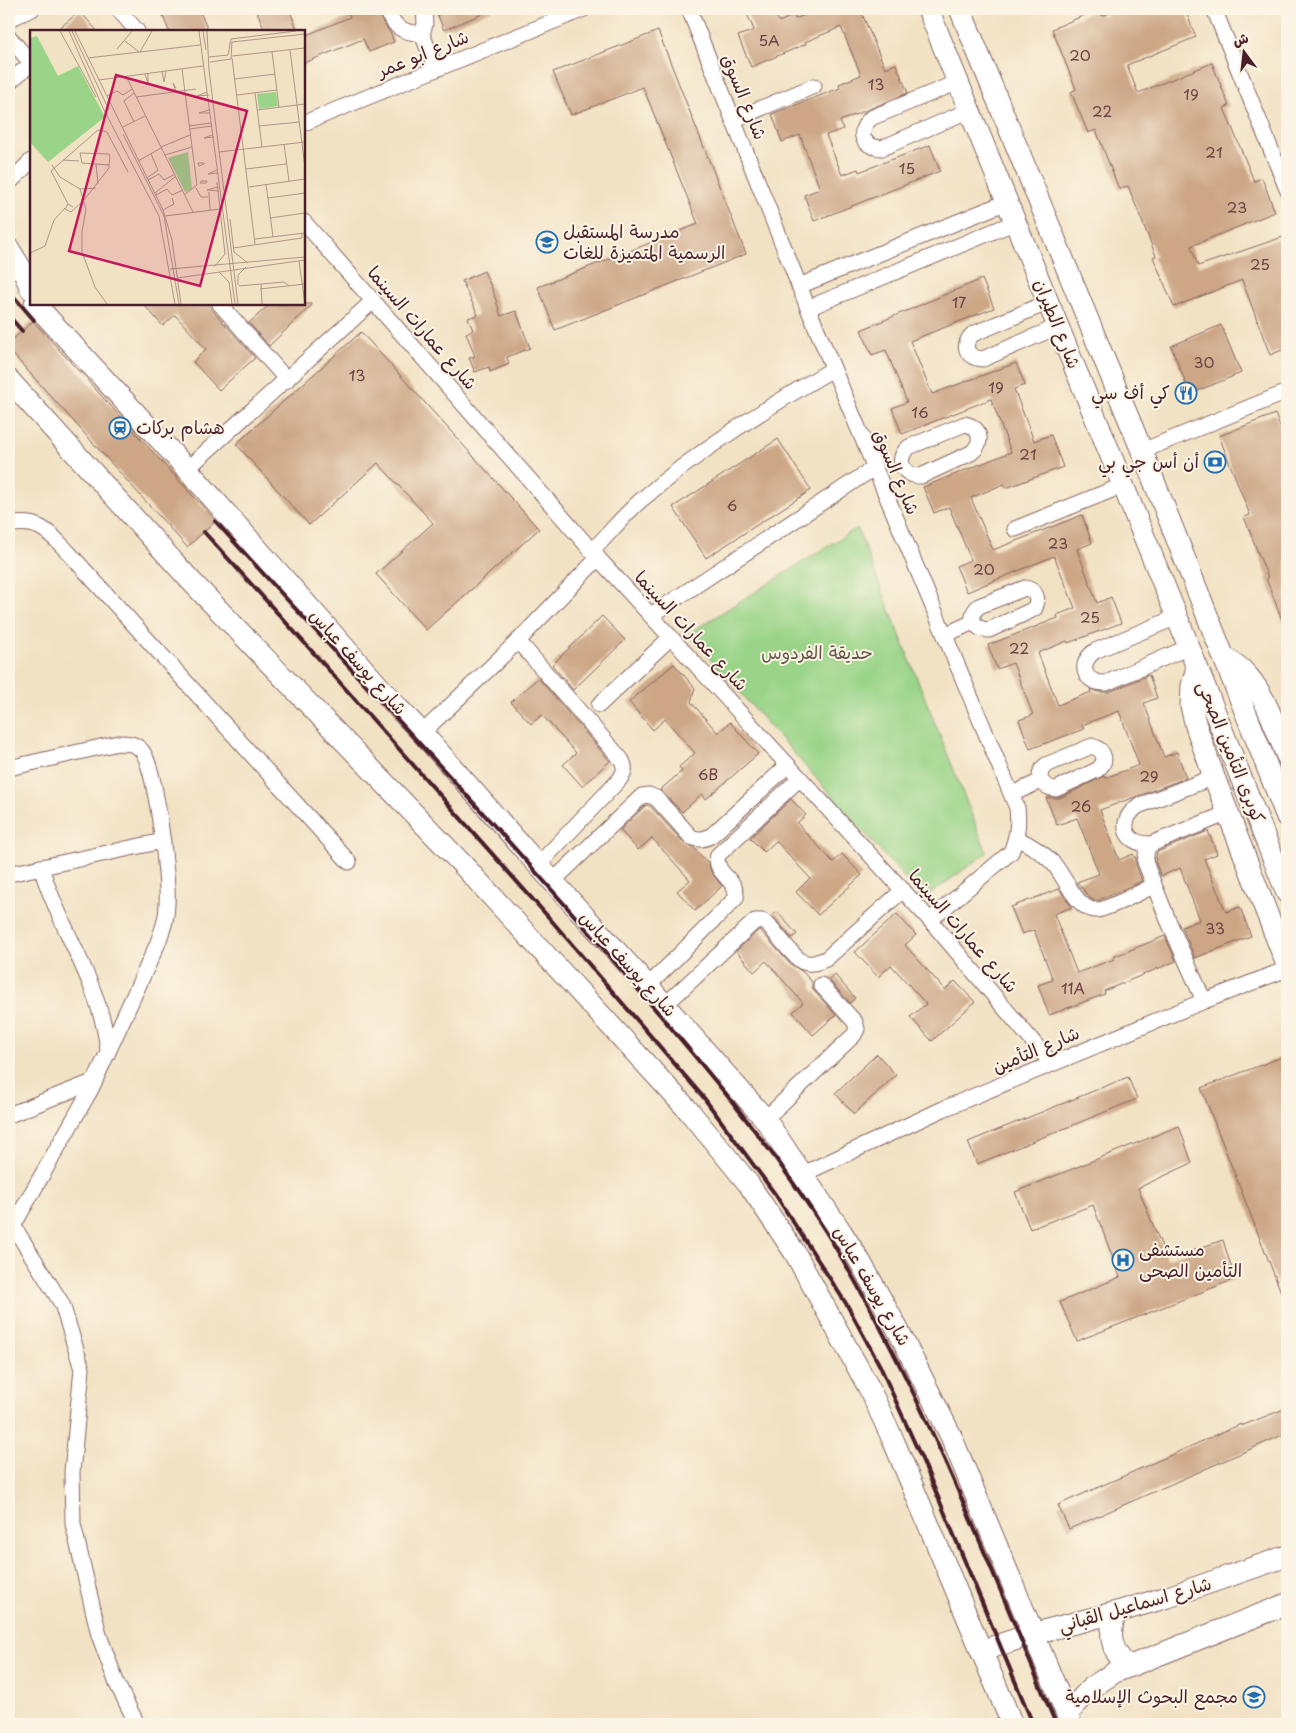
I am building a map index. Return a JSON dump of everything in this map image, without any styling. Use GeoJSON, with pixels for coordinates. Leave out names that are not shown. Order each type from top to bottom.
{"type":"FeatureCollection","features":[{"type":"Feature","properties":{"kind":"main road","name":"شارع الطيران"},"geometry":{"type":"LineString","coordinates":[[928,9],[1197,667]]}},
{"type":"Feature","properties":{"kind":"main road","name":"شارع الطيران"},"geometry":{"type":"LineString","coordinates":[[960,9],[1142,451],[1222,655]]}},
{"type":"Feature","properties":{"kind":"main road"},"geometry":{"type":"LineString","coordinates":[[9,249],[30,287]]}},
{"type":"Feature","properties":{"kind":"main road"},"geometry":{"type":"LineString","coordinates":[[9,274],[30,298]]}},
{"type":"Feature","properties":{"kind":"main road","name":"شارع يوسف عباس"},"geometry":{"type":"LineString","coordinates":[[36,305],[187,470],[765,1119],[861,1263],[921,1374],[951,1436],[1069,1719]]}},
{"type":"Feature","properties":{"kind":"main road"},"geometry":{"type":"LineString","coordinates":[[9,380],[190,580],[478,880],[689,1111],[742,1176],[795,1253],[869,1388],[894,1442],[1012,1724]]}},
{"type":"Feature","properties":{"kind":"main road"},"geometry":{"type":"LineString","coordinates":[[1222,655],[1243,671],[1256,687],[1266,705],[1287,756]]}},
{"type":"Feature","properties":{"kind":"main road","name":"كوبرى التأمين الصحى"},"geometry":{"type":"LineString","coordinates":[[1222,655],[1287,817]]}},
{"type":"Feature","properties":{"kind":"main road"},"geometry":{"type":"LineString","coordinates":[[1197,667],[1192,686],[1192,706],[1196,726],[1214,778],[1287,965]]}},
{"type":"Feature","properties":{"kind":"main road","name":"كوبرى التأمين الصحى"},"geometry":{"type":"LineString","coordinates":[[1197,667],[1287,893]]}},
{"type":"Feature","properties":{"kind":"main road","name":"شارع اسماعيل القباني"},"geometry":{"type":"LineString","coordinates":[[981,1651],[1032,1634],[1117,1612],[1209,1584],[1287,1556]]}},
{"type":"Feature","properties":{"kind":"main road"},"geometry":{"type":"LineString","coordinates":[[1069,1719],[1091,1688],[1127,1666],[1287,1604]]}},
{"type":"Feature","properties":{"kind":"main road"},"geometry":{"type":"LineString","coordinates":[[1117,1612],[1111,1631],[1112,1641],[1115,1651],[1127,1666]]}},
{"type":"Feature","properties":{"kind":"street"},"geometry":{"type":"LineString","coordinates":[[9,19],[32,9]]}},
{"type":"Feature","properties":{"kind":"street"},"geometry":{"type":"LineString","coordinates":[[118,9],[136,30]]}},
{"type":"Feature","properties":{"kind":"street"},"geometry":{"type":"LineString","coordinates":[[386,9],[396,27],[402,31],[422,34]]}},
{"type":"Feature","properties":{"kind":"street"},"geometry":{"type":"LineString","coordinates":[[424,9],[425,24],[422,34],[436,69]]}},
{"type":"Feature","properties":{"kind":"street","name":"شارع ابو عمر"},"geometry":{"type":"LineString","coordinates":[[305,123],[584,9]]}},
{"type":"Feature","properties":{"kind":"street","name":"شارع السوق"},"geometry":{"type":"LineString","coordinates":[[689,9],[833,369],[1012,794],[1018,816],[1016,838],[1011,852],[930,920]]}},
{"type":"Feature","properties":{"kind":"street"},"geometry":{"type":"LineString","coordinates":[[1214,9],[1287,189]]}},
{"type":"Feature","properties":{"kind":"street"},"geometry":{"type":"LineString","coordinates":[[9,37],[30,63]]}},
{"type":"Feature","properties":{"kind":"street"},"geometry":{"type":"LineString","coordinates":[[9,82],[30,65]]}},
{"type":"Feature","properties":{"kind":"street"},"geometry":{"type":"LineString","coordinates":[[958,82],[871,118],[864,124],[862,134],[865,142],[873,148],[882,148],[970,110]]}},
{"type":"Feature","properties":{"kind":"street"},"geometry":{"type":"LineString","coordinates":[[733,120],[814,86]]}},
{"type":"Feature","properties":{"kind":"street"},"geometry":{"type":"LineString","coordinates":[[9,183],[30,162]]}},
{"type":"Feature","properties":{"kind":"street"},"geometry":{"type":"LineString","coordinates":[[799,286],[1008,202]]}},
{"type":"Feature","properties":{"kind":"street"},"geometry":{"type":"LineString","coordinates":[[808,308],[1016,222]]}},
{"type":"Feature","properties":{"kind":"street","name":"شارع عمارات السينما"},"geometry":{"type":"LineString","coordinates":[[307,231],[373,301],[595,555],[930,920],[1051,1063]]}},
{"type":"Feature","properties":{"kind":"street"},"geometry":{"type":"LineString","coordinates":[[187,470],[373,301]]}},
{"type":"Feature","properties":{"kind":"street"},"geometry":{"type":"LineString","coordinates":[[1049,302],[973,334],[968,339],[966,347],[969,354],[975,358],[983,359],[1059,326]]}},
{"type":"Feature","properties":{"kind":"street"},"geometry":{"type":"LineString","coordinates":[[226,306],[288,380]]}},
{"type":"Feature","properties":{"kind":"street"},"geometry":{"type":"LineString","coordinates":[[422,733],[518,641],[595,555],[639,502],[690,461],[744,423],[833,369]]}},
{"type":"Feature","properties":{"kind":"street"},"geometry":{"type":"LineString","coordinates":[[1142,451],[1287,392]]}},
{"type":"Feature","properties":{"kind":"street"},"geometry":{"type":"LineString","coordinates":[[965,424],[971,426],[977,430],[980,436],[980,443],[977,449],[921,476],[913,476],[902,466],[903,452],[908,447],[958,426],[965,424]]}},
{"type":"Feature","properties":{"kind":"street"},"geometry":{"type":"LineString","coordinates":[[651,615],[876,473],[902,466]]}},
{"type":"Feature","properties":{"kind":"street"},"geometry":{"type":"LineString","coordinates":[[1015,529],[1124,485]]}},
{"type":"Feature","properties":{"kind":"street"},"geometry":{"type":"LineString","coordinates":[[9,525],[28,523],[38,526],[68,552],[349,862]]}},
{"type":"Feature","properties":{"kind":"street"},"geometry":{"type":"LineString","coordinates":[[1177,616],[1095,651],[1088,656],[1085,664],[1086,672],[1090,679],[1097,683],[1106,683],[1189,647]]}},
{"type":"Feature","properties":{"kind":"street"},"geometry":{"type":"LineString","coordinates":[[944,635],[974,622]]}},
{"type":"Feature","properties":{"kind":"street"},"geometry":{"type":"LineString","coordinates":[[599,705],[672,637]]}},
{"type":"Feature","properties":{"kind":"street"},"geometry":{"type":"LineString","coordinates":[[518,641],[625,765],[624,773],[620,779],[538,864]]}},
{"type":"Feature","properties":{"kind":"street"},"geometry":{"type":"LineString","coordinates":[[9,768],[118,743],[131,743],[143,752],[147,761],[163,841],[168,904],[165,922],[157,945],[95,1081],[10,1226],[62,1304],[82,1369],[72,1472],[73,1524],[99,1635],[117,1684],[137,1724]]}},
{"type":"Feature","properties":{"kind":"street"},"geometry":{"type":"LineString","coordinates":[[553,881],[642,796],[649,795],[656,798],[691,837],[698,840],[705,839],[712,835],[788,765]]}},
{"type":"Feature","properties":{"kind":"street"},"geometry":{"type":"LineString","coordinates":[[648,986],[736,898],[734,885],[719,869],[716,862],[718,855],[800,778]]}},
{"type":"Feature","properties":{"kind":"street"},"geometry":{"type":"LineString","coordinates":[[1214,778],[1138,806],[1130,812],[1126,821],[1126,831],[1132,839],[1140,844],[1150,844],[1228,813]]}},
{"type":"Feature","properties":{"kind":"street"},"geometry":{"type":"LineString","coordinates":[[1012,794],[1040,781]]}},
{"type":"Feature","properties":{"kind":"street"},"geometry":{"type":"LineString","coordinates":[[1016,838],[1050,860],[1060,871],[1081,904],[1087,909],[1098,911],[1153,886]]}},
{"type":"Feature","properties":{"kind":"street"},"geometry":{"type":"LineString","coordinates":[[9,874],[163,841]]}},
{"type":"Feature","properties":{"kind":"street"},"geometry":{"type":"LineString","coordinates":[[1150,844],[1147,849],[1145,862],[1153,886],[1204,1001]]}},
{"type":"Feature","properties":{"kind":"street"},"geometry":{"type":"LineString","coordinates":[[41,867],[51,899],[75,946],[102,1014],[108,1052]]}},
{"type":"Feature","properties":{"kind":"street"},"geometry":{"type":"LineString","coordinates":[[665,1005],[755,921],[762,921],[768,924],[801,961],[809,963],[818,962],[826,958],[903,890]]}},
{"type":"Feature","properties":{"kind":"street","name":"شارع التأمين"},"geometry":{"type":"LineString","coordinates":[[803,1174],[943,1109],[1051,1063],[1287,969]]}},
{"type":"Feature","properties":{"kind":"street"},"geometry":{"type":"LineString","coordinates":[[765,1119],[854,1035],[856,1029],[855,1022],[821,985]]}},
{"type":"Feature","properties":{"kind":"street"},"geometry":{"type":"LineString","coordinates":[[9,1115],[95,1081]]}},
{"type":"Feature","properties":{"kind":"green space","name":"حديقة الفردوس"},"geometry":{"type":"Polygon","coordinates":[[[857,528],[987,853],[923,899],[688,634],[857,528]]]}},
{"type":"Feature","properties":{"kind":"building"},"geometry":{"type":"Polygon","coordinates":[[[160,9],[199,9],[208,30],[169,30],[160,9]]]}},
{"type":"Feature","properties":{"kind":"building"},"geometry":{"type":"Polygon","coordinates":[[[256,9],[289,9],[298,30],[265,30],[256,9]]]}},
{"type":"Feature","properties":{"kind":"building"},"geometry":{"type":"Polygon","coordinates":[[[347,9],[377,9],[394,42],[369,52],[363,39],[305,63],[305,36],[350,17],[347,9]]]}},
{"type":"Feature","properties":{"kind":"building"},"geometry":{"type":"Polygon","coordinates":[[[435,9],[494,9],[444,30],[435,9]]]}},
{"type":"Feature","properties":{"kind":"building"},"geometry":{"type":"Polygon","coordinates":[[[745,9],[773,9],[779,22],[794,15],[795,19],[819,9],[860,9],[885,68],[896,64],[908,93],[840,121],[843,129],[826,135],[842,175],[858,169],[859,172],[930,145],[940,171],[814,221],[804,195],[820,189],[800,135],[782,142],[772,114],[840,88],[839,84],[861,75],[841,27],[751,67],[738,36],[754,30],[745,9]]]}},
{"type":"Feature","properties":{"kind":"building"},"geometry":{"type":"Polygon","coordinates":[[[1099,9],[1102,16],[1120,9],[1185,9],[1196,37],[1127,65],[1138,93],[1212,63],[1229,106],[1224,108],[1254,181],[1262,178],[1275,212],[1191,246],[1198,266],[1283,237],[1287,249],[1287,348],[1270,355],[1242,280],[1174,307],[1153,257],[1156,256],[1128,186],[1119,189],[1096,130],[1088,133],[1071,92],[1076,89],[1052,29],[1099,9]]]}},
{"type":"Feature","properties":{"kind":"building"},"geometry":{"type":"Polygon","coordinates":[[[80,11],[96,30],[57,30],[80,11]]]}},
{"type":"Feature","properties":{"kind":"building"},"geometry":{"type":"Polygon","coordinates":[[[658,31],[746,254],[555,330],[538,287],[698,224],[643,87],[571,115],[553,72],[658,31]]]}},
{"type":"Feature","properties":{"kind":"building"},"geometry":{"type":"Polygon","coordinates":[[[484,271],[501,316],[516,311],[530,348],[507,357],[509,364],[490,372],[489,367],[475,372],[469,358],[475,356],[466,333],[473,330],[468,318],[478,315],[462,281],[484,271]]]}},
{"type":"Feature","properties":{"kind":"building"},"geometry":{"type":"Polygon","coordinates":[[[982,279],[994,308],[910,341],[932,394],[1016,363],[1025,385],[1014,389],[1034,441],[1051,435],[1063,467],[1006,488],[1004,484],[971,498],[993,550],[1082,515],[1092,543],[1077,549],[1097,603],[1111,597],[1121,623],[1038,653],[1058,705],[1091,692],[1090,689],[1098,692],[1109,692],[1149,675],[1157,698],[1144,703],[1164,757],[1177,752],[1186,778],[1100,810],[1119,860],[1133,854],[1136,857],[1136,865],[1142,881],[1099,900],[1093,900],[1089,897],[1077,882],[1099,874],[1077,818],[1057,825],[1046,798],[1060,798],[1104,776],[1105,778],[1139,765],[1119,711],[1082,725],[1084,729],[1030,749],[1019,720],[1033,715],[1013,663],[997,669],[988,645],[1058,618],[1057,615],[1075,608],[1054,556],[967,592],[956,566],[971,560],[949,507],[934,513],[923,487],[1011,452],[991,399],[902,434],[892,408],[907,402],[886,350],[872,355],[861,330],[982,279]]]}},
{"type":"Feature","properties":{"kind":"building"},"geometry":{"type":"Polygon","coordinates":[[[313,304],[269,346],[249,323],[269,305],[313,304]]]}},
{"type":"Feature","properties":{"kind":"building"},"geometry":{"type":"Polygon","coordinates":[[[144,305],[208,305],[255,358],[219,390],[193,362],[206,349],[175,315],[163,326],[144,305]]]}},
{"type":"Feature","properties":{"kind":"building","name":"هشام بركات"},"geometry":{"type":"Polygon","coordinates":[[[33,321],[216,521],[187,547],[9,350],[9,343],[33,321]]]}},
{"type":"Feature","properties":{"kind":"building"},"geometry":{"type":"Polygon","coordinates":[[[1221,325],[1241,373],[1190,394],[1171,346],[1221,325]]]}},
{"type":"Feature","properties":{"kind":"building"},"geometry":{"type":"Polygon","coordinates":[[[361,332],[539,529],[426,630],[376,574],[433,523],[378,463],[309,525],[236,444],[361,332]]]}},
{"type":"Feature","properties":{"kind":"building"},"geometry":{"type":"Polygon","coordinates":[[[1275,414],[1287,444],[1286,630],[1244,517],[1250,515],[1219,436],[1275,414]]]}},
{"type":"Feature","properties":{"kind":"building"},"geometry":{"type":"Polygon","coordinates":[[[778,439],[811,490],[706,558],[673,507],[778,439]]]}},
{"type":"Feature","properties":{"kind":"building"},"geometry":{"type":"Polygon","coordinates":[[[602,616],[625,640],[573,690],[552,665],[602,616]]]}},
{"type":"Feature","properties":{"kind":"building"},"geometry":{"type":"Polygon","coordinates":[[[674,664],[695,688],[691,702],[718,733],[730,722],[758,754],[706,799],[702,794],[682,812],[660,790],[682,771],[679,767],[695,753],[665,719],[653,730],[629,702],[674,664]]]}},
{"type":"Feature","properties":{"kind":"building"},"geometry":{"type":"Polygon","coordinates":[[[538,678],[610,761],[582,786],[563,765],[576,753],[542,715],[531,724],[511,702],[538,678]]]}},
{"type":"Feature","properties":{"kind":"building"},"geometry":{"type":"Polygon","coordinates":[[[791,799],[806,815],[797,823],[833,862],[842,854],[862,875],[818,915],[796,892],[810,878],[776,841],[764,852],[750,838],[791,799]]]}},
{"type":"Feature","properties":{"kind":"building"},"geometry":{"type":"Polygon","coordinates":[[[646,805],[650,806],[684,843],[694,848],[708,861],[711,872],[722,886],[695,911],[677,891],[690,880],[652,838],[638,850],[620,830],[646,805]]]}},
{"type":"Feature","properties":{"kind":"building"},"geometry":{"type":"Polygon","coordinates":[[[1208,831],[1217,854],[1204,859],[1226,912],[1240,907],[1251,936],[1195,958],[1182,927],[1200,920],[1180,868],[1161,876],[1155,861],[1157,852],[1208,831]]]}},
{"type":"Feature","properties":{"kind":"building"},"geometry":{"type":"Polygon","coordinates":[[[1059,889],[1072,907],[1054,914],[1077,973],[1165,936],[1176,961],[1104,991],[1105,994],[1049,1015],[1038,985],[1053,980],[1034,930],[1022,934],[1011,907],[1059,889]]]}},
{"type":"Feature","properties":{"kind":"building"},"geometry":{"type":"Polygon","coordinates":[[[777,912],[797,934],[792,938],[772,916],[777,912]]]}},
{"type":"Feature","properties":{"kind":"building"},"geometry":{"type":"Polygon","coordinates":[[[897,914],[916,935],[905,945],[945,990],[955,981],[975,1002],[932,1041],[910,1017],[926,1004],[891,965],[878,977],[855,952],[897,914]]]}},
{"type":"Feature","properties":{"kind":"building"},"geometry":{"type":"Polygon","coordinates":[[[759,930],[789,963],[803,972],[812,982],[814,991],[836,1015],[813,1035],[793,1012],[803,1003],[766,961],[754,972],[736,951],[759,930]]]}},
{"type":"Feature","properties":{"kind":"building"},"geometry":{"type":"Polygon","coordinates":[[[835,975],[855,998],[850,1003],[829,980],[835,975]]]}},
{"type":"Feature","properties":{"kind":"building"},"geometry":{"type":"Polygon","coordinates":[[[877,1054],[896,1075],[854,1114],[835,1093],[877,1054]]]}},
{"type":"Feature","properties":{"kind":"building"},"geometry":{"type":"Polygon","coordinates":[[[1287,1055],[1287,1305],[1286,1305],[1201,1088],[1287,1055]]]}},
{"type":"Feature","properties":{"kind":"building"},"geometry":{"type":"Polygon","coordinates":[[[1128,1077],[1137,1099],[977,1164],[968,1142],[1128,1077]]]}},
{"type":"Feature","properties":{"kind":"building"},"geometry":{"type":"Polygon","coordinates":[[[1179,1126],[1192,1163],[1138,1188],[1167,1259],[1223,1240],[1235,1279],[1077,1341],[1060,1302],[1120,1277],[1093,1205],[1030,1229],[1015,1192],[1179,1126]]]}},
{"type":"Feature","properties":{"kind":"building"},"geometry":{"type":"Polygon","coordinates":[[[1287,1408],[1287,1433],[1069,1529],[1058,1505],[1241,1424],[1241,1426],[1287,1408]]]}},
{"type":"Feature","properties":{"kind":"railway"},"geometry":{"type":"LineString","coordinates":[[9,291],[34,320]]}},
{"type":"Feature","properties":{"kind":"railway"},"geometry":{"type":"LineString","coordinates":[[9,316],[22,331]]}},
{"type":"Feature","properties":{"kind":"railway"},"geometry":{"type":"LineString","coordinates":[[215,521],[571,911],[705,1068],[786,1172],[834,1245],[898,1361],[954,1480],[1056,1724]]}},
{"type":"Feature","properties":{"kind":"railway"},"geometry":{"type":"LineString","coordinates":[[204,532],[551,920],[704,1098],[775,1194],[847,1305],[880,1366],[925,1466],[1033,1724]]}},
{"type":"Feature","properties":{"kind":"place","name":"مدرسة المستقبل الرسمية المتميزة للغات"},"geometry":{"type":"Point","coordinates":[547,242]}},
{"type":"Feature","properties":{"kind":"place","name":"كي أف سي"},"geometry":{"type":"Point","coordinates":[1186,393]}},
{"type":"Feature","properties":{"kind":"place","name":"هشام بركات"},"geometry":{"type":"Point","coordinates":[120,428]}},
{"type":"Feature","properties":{"kind":"place","name":"أن أس جي بي"},"geometry":{"type":"Point","coordinates":[1215,462]}},
{"type":"Feature","properties":{"kind":"place","name":"مستشفى التأمين الصحى"},"geometry":{"type":"Point","coordinates":[1123,1260]}},
{"type":"Feature","properties":{"kind":"place","name":"مجمع البحوث الإسلامية"},"geometry":{"type":"Point","coordinates":[1254,1697]}}]}
